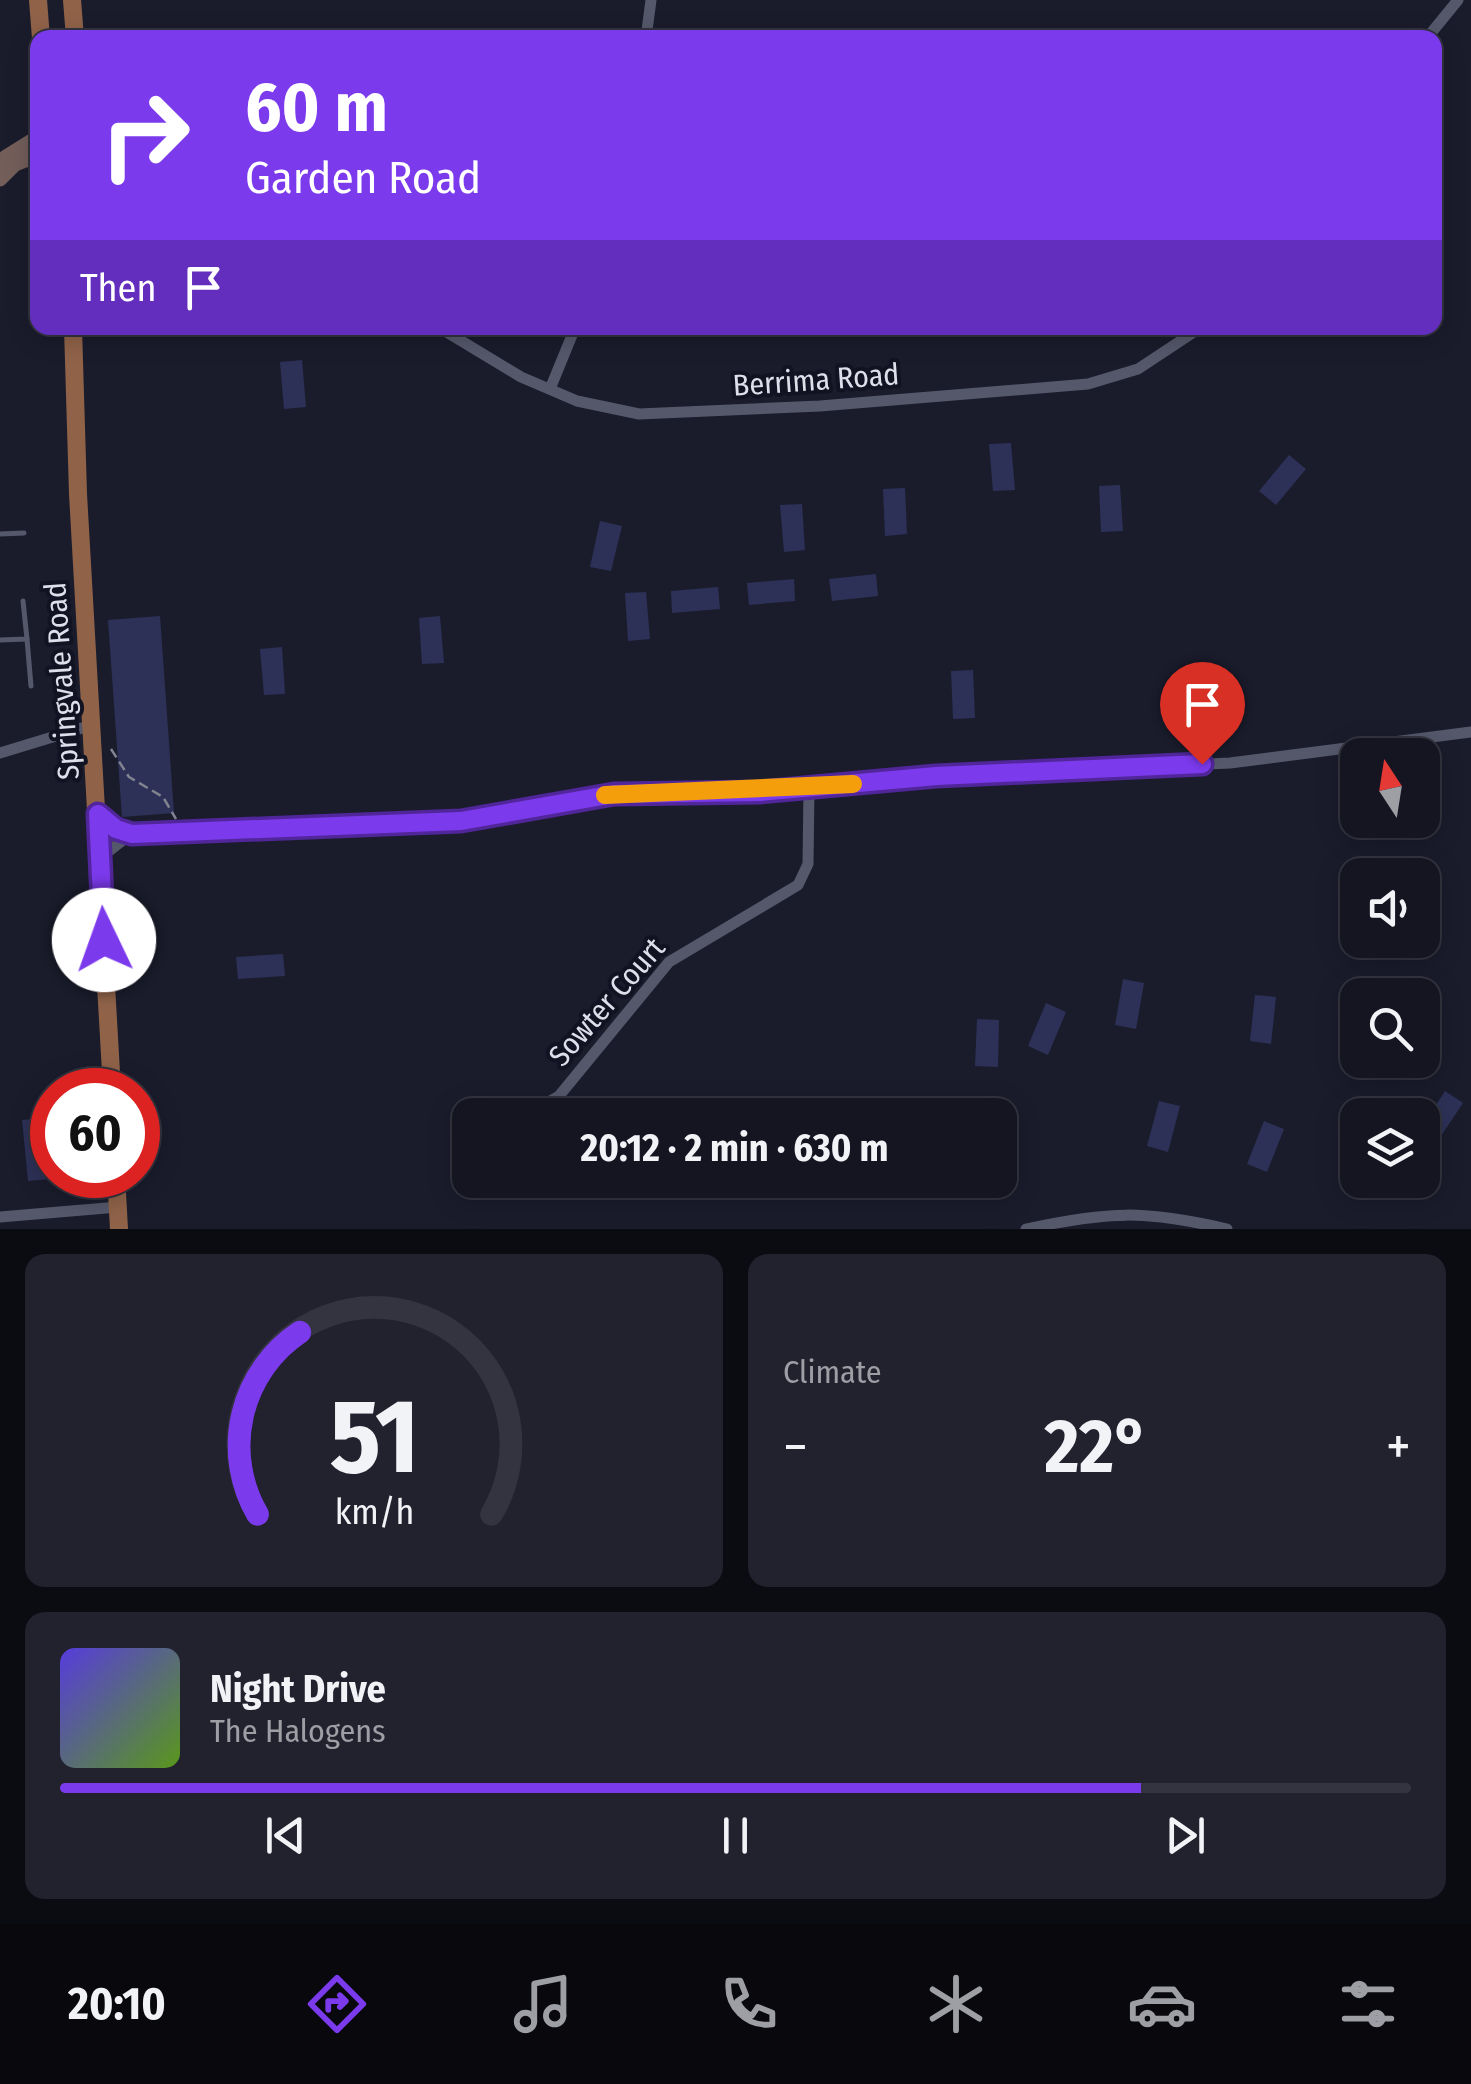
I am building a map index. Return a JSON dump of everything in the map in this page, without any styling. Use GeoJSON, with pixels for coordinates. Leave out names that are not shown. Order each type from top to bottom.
{"type":"FeatureCollection","features":[{"type":"Feature","properties":{"kind":"main road"},"geometry":{"type":"LineString","coordinates":[[38,0],[40,30]]}},
{"type":"Feature","properties":{"kind":"main road"},"geometry":{"type":"LineString","coordinates":[[72,0],[74,30]]}},
{"type":"Feature","properties":{"kind":"main road"},"geometry":{"type":"LineString","coordinates":[[0,177],[7,158],[30,142]]}},
{"type":"Feature","properties":{"kind":"main road","name":"Springvale Road"},"geometry":{"type":"LineString","coordinates":[[73,335],[111,1068]]}},
{"type":"Feature","properties":{"kind":"main road"},"geometry":{"type":"LineString","coordinates":[[117,1198],[120,1229]]}},
{"type":"Feature","properties":{"kind":"street"},"geometry":{"type":"LineString","coordinates":[[647,30],[651,0]]}},
{"type":"Feature","properties":{"kind":"street"},"geometry":{"type":"LineString","coordinates":[[1434,30],[1458,0]]}},
{"type":"Feature","properties":{"kind":"street","name":"Berrima Road"},"geometry":{"type":"LineString","coordinates":[[451,335],[522,378],[550,390],[608,409],[671,415],[1049,388],[1118,378],[1165,355],[1191,335]]}},
{"type":"Feature","properties":{"kind":"street"},"geometry":{"type":"LineString","coordinates":[[550,390],[571,335]]}},
{"type":"Feature","properties":{"kind":"street"},"geometry":{"type":"LineString","coordinates":[[0,753],[92,725]]}},
{"type":"Feature","properties":{"kind":"street"},"geometry":{"type":"LineString","coordinates":[[98,814],[116,829],[132,834],[461,821],[614,794],[808,788],[936,776],[1230,763],[1471,732]]}},
{"type":"Feature","properties":{"kind":"street","name":"Sowter Court"},"geometry":{"type":"LineString","coordinates":[[556,1098],[670,962],[798,884],[808,864],[808,788]]}},
{"type":"Feature","properties":{"kind":"street"},"geometry":{"type":"LineString","coordinates":[[100,858],[132,834]]}},
{"type":"Feature","properties":{"kind":"street"},"geometry":{"type":"LineString","coordinates":[[0,1217],[118,1207]]}},
{"type":"Feature","properties":{"kind":"street"},"geometry":{"type":"LineString","coordinates":[[1026,1229],[1108,1212],[1136,1212],[1227,1229]]}},
{"type":"Feature","properties":{"kind":"lane"},"geometry":{"type":"LineString","coordinates":[[0,534],[24,533]]}},
{"type":"Feature","properties":{"kind":"lane"},"geometry":{"type":"LineString","coordinates":[[23,602],[31,686]]}},
{"type":"Feature","properties":{"kind":"lane"},"geometry":{"type":"LineString","coordinates":[[0,640],[27,639]]}},
{"type":"Feature","properties":{"kind":"path"},"geometry":{"type":"LineString","coordinates":[[110,749],[129,777],[163,797],[185,830]]}},
{"type":"Feature","properties":{"kind":"shaded area"},"geometry":{"type":"Polygon","coordinates":[[[302,360],[306,407],[284,409],[280,362],[302,360]]]}},
{"type":"Feature","properties":{"kind":"shaded area"},"geometry":{"type":"Polygon","coordinates":[[[1011,443],[1015,490],[993,491],[989,444],[1011,443]]]}},
{"type":"Feature","properties":{"kind":"shaded area"},"geometry":{"type":"Polygon","coordinates":[[[1289,455],[1306,469],[1276,505],[1259,491],[1289,455]]]}},
{"type":"Feature","properties":{"kind":"shaded area"},"geometry":{"type":"Polygon","coordinates":[[[1120,485],[1123,531],[1101,532],[1099,486],[1120,485]]]}},
{"type":"Feature","properties":{"kind":"shaded area"},"geometry":{"type":"Polygon","coordinates":[[[905,488],[907,534],[885,536],[883,489],[905,488]]]}},
{"type":"Feature","properties":{"kind":"shaded area"},"geometry":{"type":"Polygon","coordinates":[[[802,504],[805,550],[784,552],[780,505],[802,504]]]}},
{"type":"Feature","properties":{"kind":"shaded area"},"geometry":{"type":"Polygon","coordinates":[[[600,521],[622,526],[611,571],[590,567],[600,521]]]}},
{"type":"Feature","properties":{"kind":"shaded area"},"geometry":{"type":"Polygon","coordinates":[[[876,574],[878,596],[832,601],[829,579],[876,574]]]}},
{"type":"Feature","properties":{"kind":"shaded area"},"geometry":{"type":"Polygon","coordinates":[[[794,579],[795,601],[749,605],[747,583],[794,579]]]}},
{"type":"Feature","properties":{"kind":"shaded area"},"geometry":{"type":"Polygon","coordinates":[[[718,587],[720,609],[672,613],[671,591],[718,587]]]}},
{"type":"Feature","properties":{"kind":"shaded area"},"geometry":{"type":"Polygon","coordinates":[[[646,592],[650,639],[628,641],[625,593],[646,592]]]}},
{"type":"Feature","properties":{"kind":"shaded area"},"geometry":{"type":"Polygon","coordinates":[[[160,616],[174,813],[122,817],[108,620],[160,616]]]}},
{"type":"Feature","properties":{"kind":"shaded area"},"geometry":{"type":"Polygon","coordinates":[[[440,616],[444,663],[422,664],[419,618],[440,616]]]}},
{"type":"Feature","properties":{"kind":"shaded area"},"geometry":{"type":"Polygon","coordinates":[[[282,647],[285,694],[264,695],[260,649],[282,647]]]}},
{"type":"Feature","properties":{"kind":"shaded area"},"geometry":{"type":"Polygon","coordinates":[[[973,670],[975,718],[953,719],[951,671],[973,670]]]}},
{"type":"Feature","properties":{"kind":"shaded area"},"geometry":{"type":"Polygon","coordinates":[[[283,954],[285,976],[238,979],[236,957],[283,954]]]}},
{"type":"Feature","properties":{"kind":"shaded area"},"geometry":{"type":"Polygon","coordinates":[[[1123,979],[1144,983],[1136,1029],[1115,1025],[1123,979]]]}},
{"type":"Feature","properties":{"kind":"shaded area"},"geometry":{"type":"Polygon","coordinates":[[[1255,995],[1276,997],[1271,1044],[1250,1041],[1255,995]]]}},
{"type":"Feature","properties":{"kind":"shaded area"},"geometry":{"type":"Polygon","coordinates":[[[1046,1003],[1066,1012],[1048,1055],[1028,1046],[1046,1003]]]}},
{"type":"Feature","properties":{"kind":"shaded area"},"geometry":{"type":"Polygon","coordinates":[[[977,1019],[999,1020],[998,1067],[975,1066],[977,1019]]]}},
{"type":"Feature","properties":{"kind":"shaded area"},"geometry":{"type":"Polygon","coordinates":[[[1445,1091],[1463,1103],[1440,1138],[1440,1099],[1445,1091]]]}},
{"type":"Feature","properties":{"kind":"shaded area"},"geometry":{"type":"Polygon","coordinates":[[[1159,1101],[1180,1106],[1168,1152],[1147,1146],[1159,1101]]]}},
{"type":"Feature","properties":{"kind":"shaded area"},"geometry":{"type":"Polygon","coordinates":[[[30,1119],[30,1181],[28,1181],[22,1120],[30,1119]]]}},
{"type":"Feature","properties":{"kind":"shaded area"},"geometry":{"type":"Polygon","coordinates":[[[1264,1121],[1284,1129],[1267,1172],[1247,1164],[1264,1121]]]}},
{"type":"Feature","properties":{"kind":"slow traffic"},"geometry":{"type":"LineString","coordinates":[[605,795],[760,792],[853,784]]}},
{"type":"Feature","properties":{"kind":"route"},"geometry":{"type":"LineString","coordinates":[[104,940],[98,814],[116,829],[132,834],[220,827],[417,823],[510,815],[614,794],[760,792],[936,776],[1060,774],[1202,764]]}}]}
